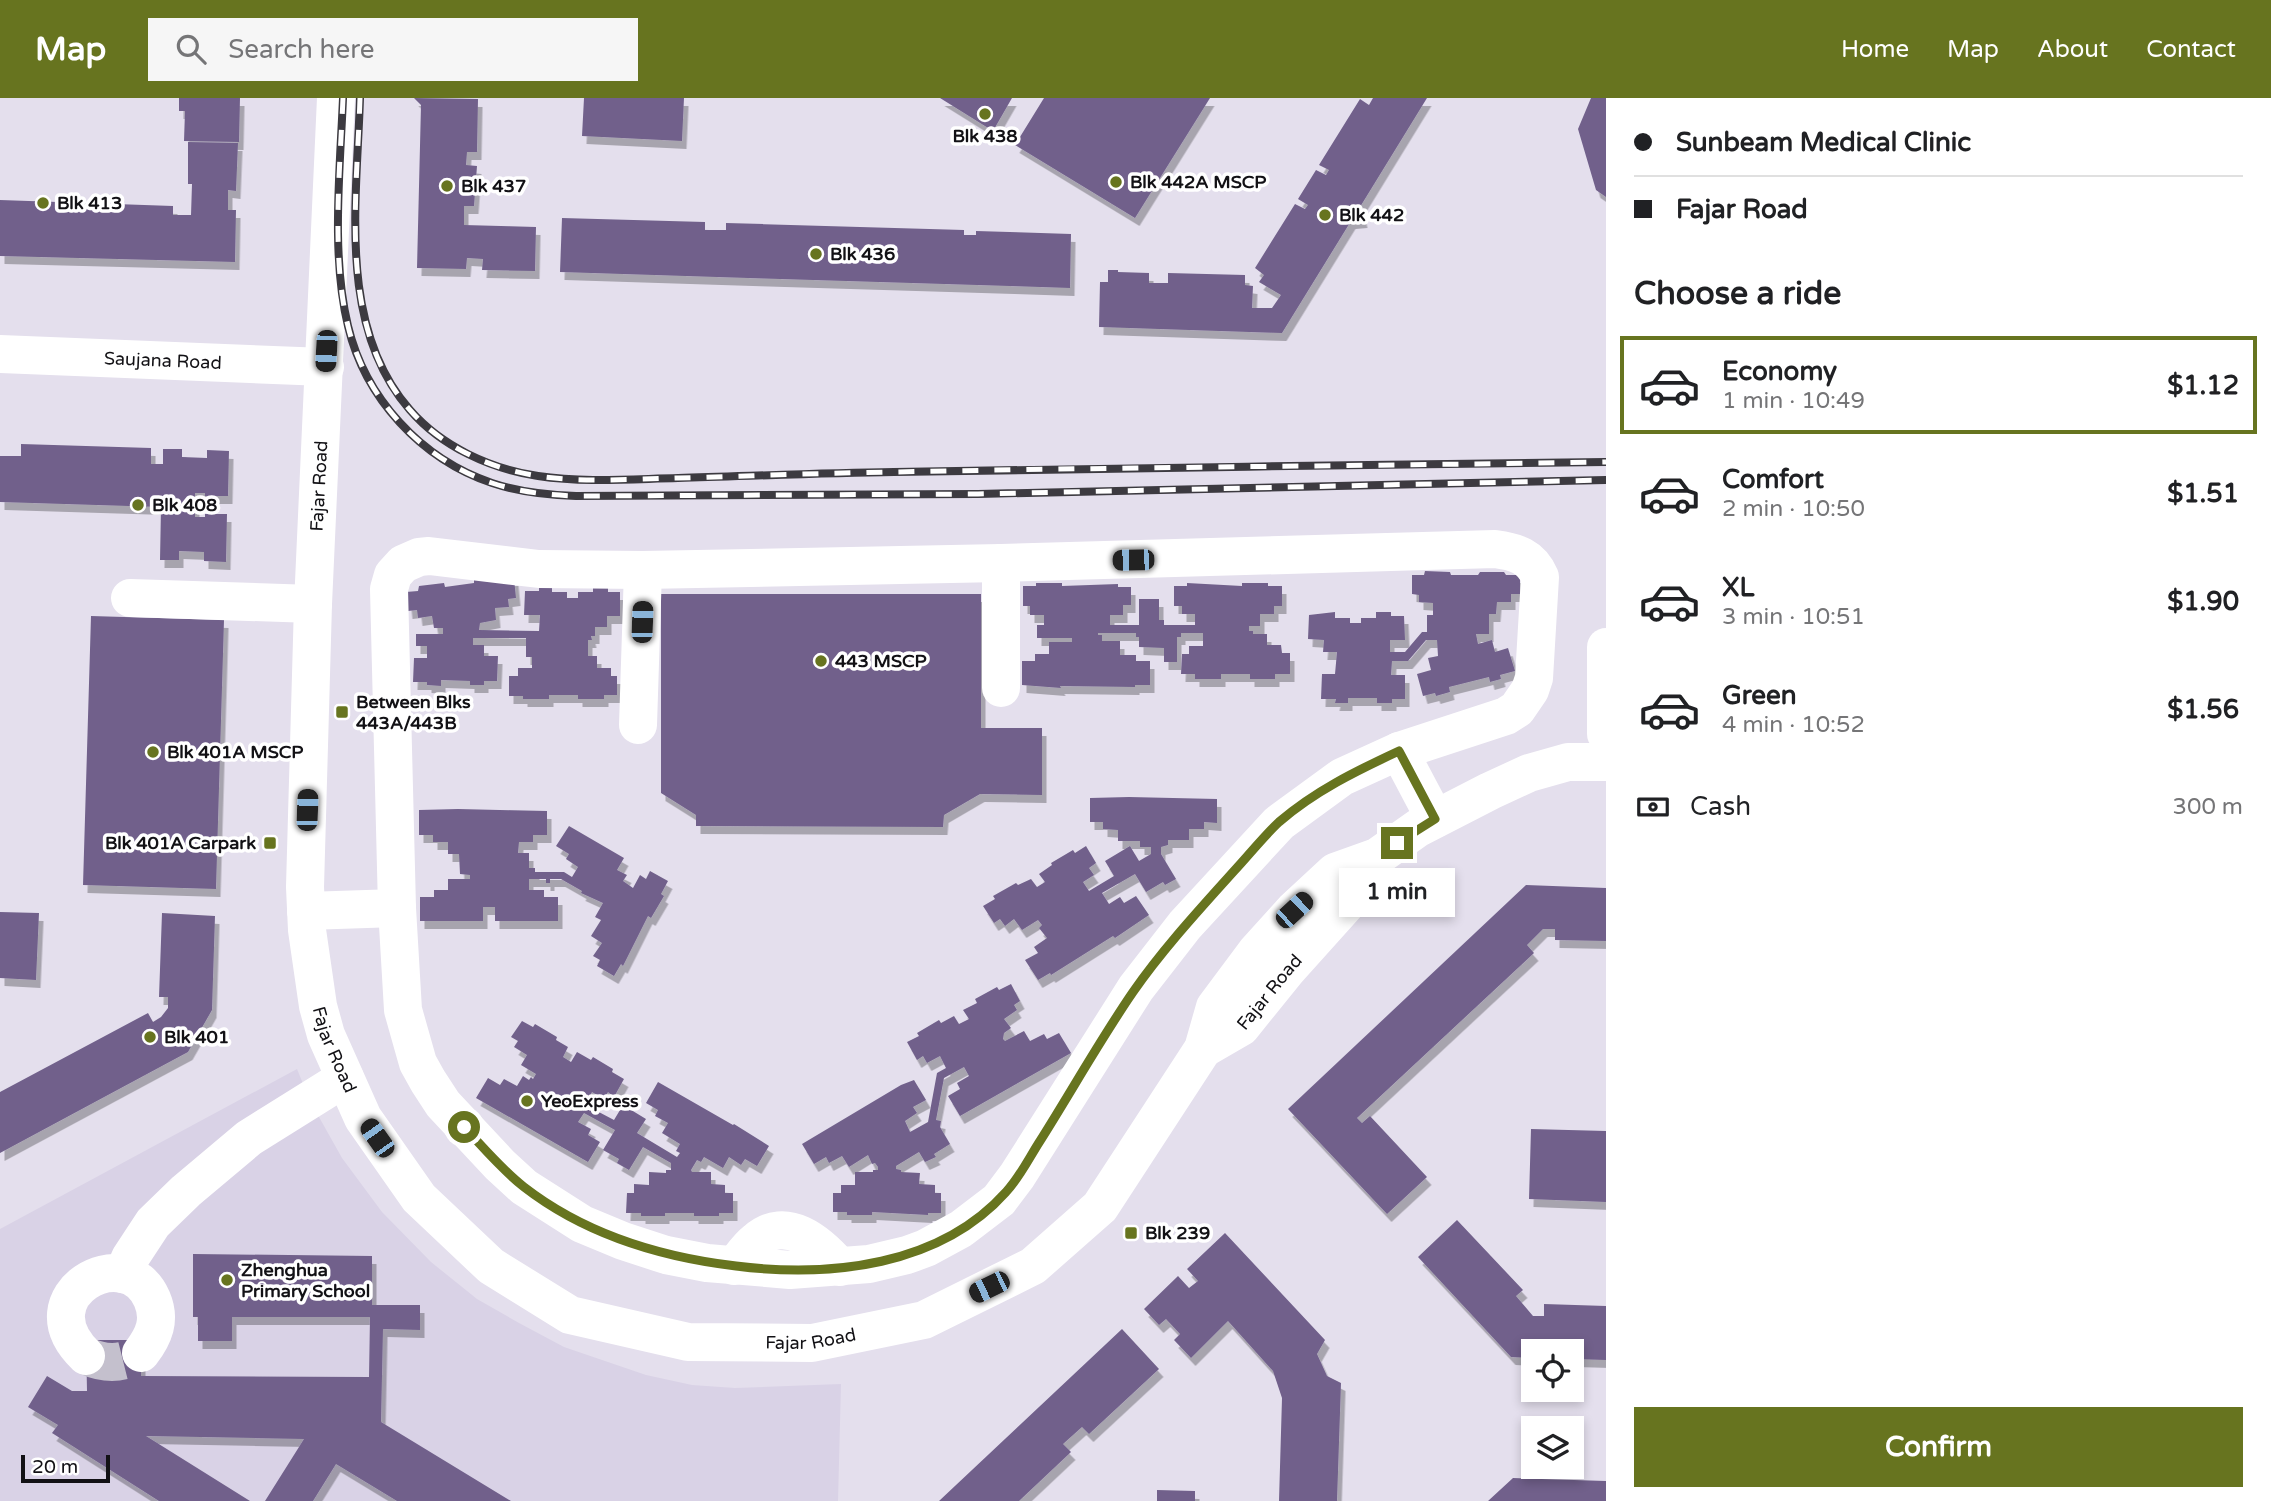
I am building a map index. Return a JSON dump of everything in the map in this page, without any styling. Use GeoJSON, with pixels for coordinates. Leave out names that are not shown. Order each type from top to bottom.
{"type":"FeatureCollection","features":[{"type":"Feature","properties":{"kind":"street","name":"Fajar Road"},"geometry":{"type":"LineString","coordinates":[[336,98],[313,604],[306,911],[318,1006],[326,1035],[363,1118],[419,1198],[491,1266],[570,1315],[688,1342],[812,1343],[923,1320],[1033,1266],[1100,1207],[1203,1049],[1241,1027],[1287,970],[1358,891],[1377,857],[1418,828],[1529,773],[1568,762],[1606,762]]}},
{"type":"Feature","properties":{"kind":"street","name":"Saujana Road"},"geometry":{"type":"LineString","coordinates":[[0,355],[325,367]]}},
{"type":"Feature","properties":{"kind":"street"},"geometry":{"type":"LineString","coordinates":[[1495,549],[1520,554],[1537,570],[1541,585],[1534,678],[1530,690],[1517,709],[1506,716],[1399,751],[1342,777],[1279,823],[1185,925],[1125,1003],[1017,1176],[999,1200],[969,1223],[926,1248],[888,1260],[790,1270],[734,1266],[666,1255],[602,1233],[553,1207],[524,1187],[500,1165],[443,1104],[418,1063],[403,1010],[397,908],[389,589],[393,575],[410,560],[429,556],[539,569],[643,570],[749,581],[908,580],[1001,564],[1495,549]]}},
{"type":"Feature","properties":{"kind":"street"},"geometry":{"type":"LineString","coordinates":[[1001,564],[1001,688]]}},
{"type":"Feature","properties":{"kind":"street"},"geometry":{"type":"LineString","coordinates":[[638,725],[643,570]]}},
{"type":"Feature","properties":{"kind":"street"},"geometry":{"type":"LineString","coordinates":[[130,598],[313,604]]}},
{"type":"Feature","properties":{"kind":"street"},"geometry":{"type":"LineString","coordinates":[[1606,647],[1606,734]]}},
{"type":"Feature","properties":{"kind":"street"},"geometry":{"type":"LineString","coordinates":[[1399,751],[1435,819]]}},
{"type":"Feature","properties":{"kind":"street"},"geometry":{"type":"LineString","coordinates":[[306,911],[397,908]]}},
{"type":"Feature","properties":{"kind":"street"},"geometry":{"type":"LineString","coordinates":[[122,1274],[153,1223],[186,1191],[249,1138],[345,1078]]}},
{"type":"Feature","properties":{"kind":"street"},"geometry":{"type":"LineString","coordinates":[[86,1356],[73,1343],[66,1326],[66,1308],[74,1292],[87,1279],[104,1273],[122,1274],[137,1281],[149,1293],[156,1308],[156,1324],[151,1340],[141,1353]]}},
{"type":"Feature","properties":{"kind":"shaded area","name":"Zhenghua Primary School"},"geometry":{"type":"Polygon","coordinates":[[[297,1069],[310,1101],[342,1158],[382,1212],[431,1262],[477,1299],[564,1347],[646,1375],[692,1385],[735,1388],[841,1384],[838,1501],[0,1501],[0,1229],[297,1069]]]}},
{"type":"Feature","properties":{"kind":"building"},"geometry":{"type":"Polygon","coordinates":[[[179,98],[240,98],[239,142],[184,141],[185,111],[179,111],[179,98]]]}},
{"type":"Feature","properties":{"kind":"building","name":"Blk 437"},"geometry":{"type":"Polygon","coordinates":[[[414,98],[478,99],[477,152],[467,152],[466,165],[477,166],[474,206],[464,206],[464,225],[536,227],[535,271],[482,270],[483,259],[467,258],[466,269],[417,268],[421,105],[414,98]]]}},
{"type":"Feature","properties":{"kind":"building"},"geometry":{"type":"Polygon","coordinates":[[[584,98],[684,98],[682,141],[582,136],[584,98]]]}},
{"type":"Feature","properties":{"kind":"building","name":"Blk 438"},"geometry":{"type":"Polygon","coordinates":[[[940,98],[1012,98],[993,131],[940,98]]]}},
{"type":"Feature","properties":{"kind":"building","name":"Blk 442A MSCP"},"geometry":{"type":"Polygon","coordinates":[[[1044,98],[1210,98],[1135,218],[1015,145],[1044,98]]]}},
{"type":"Feature","properties":{"kind":"building","name":"Blk 442"},"geometry":{"type":"Polygon","coordinates":[[[1373,98],[1427,98],[1360,207],[1363,220],[1351,221],[1282,333],[1099,327],[1100,282],[1108,282],[1108,270],[1149,273],[1149,283],[1168,283],[1168,273],[1245,275],[1245,285],[1253,286],[1252,308],[1272,308],[1281,295],[1259,282],[1264,275],[1255,268],[1295,204],[1305,209],[1308,205],[1298,199],[1316,170],[1326,175],[1329,170],[1319,165],[1360,99],[1369,105],[1373,98]]]}},
{"type":"Feature","properties":{"kind":"building"},"geometry":{"type":"Polygon","coordinates":[[[1591,98],[1606,98],[1606,197],[1596,190],[1578,129],[1591,98]]]}},
{"type":"Feature","properties":{"kind":"building","name":"Blk 413"},"geometry":{"type":"Polygon","coordinates":[[[188,142],[238,143],[236,191],[228,190],[228,210],[236,210],[235,262],[0,256],[0,200],[173,206],[173,215],[191,215],[192,184],[188,184],[188,142]]]}},
{"type":"Feature","properties":{"kind":"building","name":"Blk 436"},"geometry":{"type":"Polygon","coordinates":[[[562,218],[705,222],[705,230],[726,230],[726,223],[964,230],[964,235],[976,235],[976,231],[1071,234],[1070,288],[560,272],[562,218]]]}},
{"type":"Feature","properties":{"kind":"building","name":"Blk 408"},"geometry":{"type":"Polygon","coordinates":[[[21,444],[151,448],[151,464],[163,464],[163,449],[182,449],[182,457],[207,458],[207,450],[229,451],[228,496],[195,493],[195,517],[227,514],[226,562],[204,561],[204,552],[179,551],[179,560],[160,560],[161,507],[0,502],[0,456],[21,456],[21,444]]]}},
{"type":"Feature","properties":{"kind":"building"},"geometry":{"type":"Polygon","coordinates":[[[1425,571],[1450,572],[1451,575],[1504,572],[1506,575],[1520,575],[1520,594],[1511,594],[1511,602],[1497,602],[1496,614],[1489,614],[1489,634],[1476,634],[1478,644],[1492,640],[1495,652],[1508,648],[1515,671],[1500,675],[1501,679],[1490,682],[1489,677],[1449,687],[1450,692],[1423,696],[1417,674],[1431,670],[1428,658],[1438,656],[1437,640],[1426,640],[1408,661],[1392,661],[1391,675],[1405,675],[1405,699],[1392,699],[1392,703],[1377,703],[1377,698],[1348,698],[1348,703],[1335,703],[1336,699],[1321,699],[1322,674],[1335,674],[1337,652],[1323,652],[1324,640],[1308,639],[1309,615],[1335,612],[1335,618],[1350,618],[1350,623],[1361,623],[1361,618],[1376,618],[1376,612],[1391,612],[1391,616],[1404,616],[1405,640],[1390,640],[1390,652],[1405,652],[1422,632],[1427,632],[1427,615],[1433,615],[1433,603],[1419,602],[1419,595],[1412,594],[1412,575],[1424,575],[1425,571]]]}},
{"type":"Feature","properties":{"kind":"building"},"geometry":{"type":"Polygon","coordinates":[[[514,578],[516,598],[508,599],[509,607],[495,608],[496,620],[480,623],[479,630],[539,631],[540,615],[524,615],[525,591],[539,591],[539,587],[552,587],[552,592],[567,592],[567,598],[578,598],[578,592],[593,592],[593,587],[608,587],[608,592],[620,592],[620,616],[607,616],[607,627],[595,627],[595,636],[588,640],[588,656],[597,656],[597,668],[611,668],[611,676],[617,676],[617,695],[604,695],[604,699],[578,699],[578,695],[549,695],[549,699],[509,696],[509,676],[518,676],[518,668],[532,668],[532,657],[526,657],[526,638],[473,638],[473,645],[484,645],[484,656],[498,656],[497,681],[470,685],[470,681],[441,680],[441,686],[413,682],[414,658],[427,658],[427,646],[416,646],[416,634],[443,634],[443,628],[434,628],[432,616],[418,618],[417,610],[408,611],[406,592],[418,591],[419,586],[444,583],[445,587],[474,583],[474,579],[514,578]]]}},
{"type":"Feature","properties":{"kind":"building"},"geometry":{"type":"Polygon","coordinates":[[[1036,583],[1062,583],[1062,586],[1118,584],[1118,587],[1131,587],[1131,605],[1123,605],[1123,615],[1110,615],[1110,625],[1139,625],[1139,599],[1159,599],[1159,620],[1164,620],[1164,625],[1195,625],[1195,614],[1182,614],[1182,606],[1174,606],[1174,586],[1187,586],[1187,583],[1242,586],[1242,583],[1268,583],[1268,586],[1282,586],[1282,606],[1274,606],[1274,614],[1260,614],[1260,626],[1249,626],[1249,631],[1253,631],[1253,634],[1267,634],[1267,645],[1281,645],[1282,653],[1290,653],[1290,674],[1275,674],[1275,679],[1250,679],[1250,674],[1221,674],[1221,679],[1195,679],[1195,674],[1181,674],[1182,654],[1189,654],[1189,646],[1203,646],[1203,633],[1181,633],[1181,637],[1177,637],[1177,662],[1164,662],[1164,648],[1139,647],[1136,633],[1098,633],[1102,635],[1102,641],[1120,641],[1120,655],[1136,655],[1136,661],[1150,661],[1150,685],[1060,686],[1061,688],[1022,685],[1022,661],[1035,661],[1035,654],[1049,654],[1049,642],[1072,642],[1072,638],[1037,638],[1037,625],[1044,625],[1044,615],[1030,615],[1030,606],[1023,606],[1023,586],[1036,586],[1036,583]]]}},
{"type":"Feature","properties":{"kind":"building","name":"443 MSCP"},"geometry":{"type":"Polygon","coordinates":[[[661,594],[981,594],[981,728],[1042,728],[1042,795],[980,794],[944,815],[943,827],[696,826],[696,815],[661,793],[661,594]]]}},
{"type":"Feature","properties":{"kind":"building","name":"Blk 401A MSCP"},"geometry":{"type":"Polygon","coordinates":[[[91,616],[224,620],[216,889],[83,885],[91,616]]]}},
{"type":"Feature","properties":{"kind":"building"},"geometry":{"type":"Polygon","coordinates":[[[1090,798],[1217,799],[1217,823],[1204,822],[1204,829],[1189,829],[1189,840],[1168,840],[1168,845],[1161,847],[1161,854],[1176,879],[1165,885],[1163,882],[1146,892],[1135,874],[1102,893],[1109,904],[1120,897],[1124,903],[1136,896],[1149,915],[1115,938],[1113,936],[1051,975],[1050,973],[1038,980],[1025,960],[1038,953],[1034,947],[1047,938],[1039,928],[1042,925],[1038,920],[1022,930],[1014,919],[1005,926],[1000,919],[994,923],[983,906],[995,899],[993,896],[1016,883],[1018,885],[1031,879],[1037,887],[1045,882],[1039,874],[1073,850],[1075,853],[1086,846],[1096,863],[1089,868],[1094,875],[1083,882],[1089,891],[1114,876],[1105,861],[1130,846],[1139,861],[1151,854],[1151,847],[1140,847],[1140,841],[1118,841],[1118,830],[1103,829],[1103,822],[1090,822],[1090,798]]]}},
{"type":"Feature","properties":{"kind":"building"},"geometry":{"type":"Polygon","coordinates":[[[419,810],[547,811],[547,835],[533,835],[533,842],[519,842],[518,853],[529,853],[529,868],[535,868],[535,872],[564,872],[572,877],[578,867],[566,859],[569,854],[556,846],[569,826],[624,858],[617,870],[627,875],[623,881],[633,888],[640,875],[646,879],[650,871],[668,881],[661,894],[664,896],[651,918],[648,916],[623,966],[621,964],[614,976],[597,966],[600,960],[593,956],[602,943],[591,936],[601,920],[595,917],[603,903],[581,893],[582,891],[561,879],[550,879],[550,883],[546,883],[546,879],[529,879],[529,890],[544,890],[544,897],[558,897],[558,921],[495,921],[495,907],[483,907],[483,921],[420,921],[420,897],[434,897],[434,890],[448,890],[448,879],[470,879],[470,875],[460,874],[459,854],[448,854],[448,842],[433,842],[433,835],[419,835],[419,810]]]}},
{"type":"Feature","properties":{"kind":"building"},"geometry":{"type":"Polygon","coordinates":[[[1526,885],[1606,888],[1606,941],[1555,940],[1555,929],[1543,929],[1527,945],[1534,953],[1357,1118],[1362,1123],[1370,1116],[1427,1177],[1387,1214],[1288,1109],[1526,885]]]}},
{"type":"Feature","properties":{"kind":"building"},"geometry":{"type":"Polygon","coordinates":[[[0,912],[39,913],[36,980],[0,978],[0,912]]]}},
{"type":"Feature","properties":{"kind":"building","name":"Blk 401"},"geometry":{"type":"Polygon","coordinates":[[[162,913],[215,916],[212,1010],[188,1052],[0,1153],[0,1092],[148,1013],[153,1022],[168,1008],[168,997],[159,997],[162,913]]]}},
{"type":"Feature","properties":{"kind":"building"},"geometry":{"type":"Polygon","coordinates":[[[1011,984],[1020,1001],[1014,1005],[1017,1010],[1004,1019],[1011,1028],[1004,1033],[1003,1039],[1005,1041],[1024,1031],[1030,1041],[1044,1034],[1047,1039],[1059,1033],[1071,1053],[960,1116],[948,1096],[960,1089],[957,1083],[969,1076],[964,1067],[944,1078],[936,1120],[941,1121],[940,1127],[950,1144],[934,1154],[936,1157],[925,1162],[919,1152],[896,1166],[901,1172],[920,1173],[919,1184],[935,1185],[935,1193],[941,1193],[941,1213],[928,1215],[872,1212],[872,1215],[847,1215],[847,1212],[833,1212],[833,1193],[841,1193],[841,1185],[855,1185],[855,1172],[873,1172],[878,1170],[878,1167],[875,1163],[872,1164],[868,1155],[849,1167],[842,1156],[829,1163],[826,1157],[814,1164],[802,1144],[901,1085],[914,1080],[926,1100],[913,1107],[917,1113],[905,1121],[910,1132],[928,1122],[937,1073],[946,1068],[940,1056],[927,1063],[923,1056],[917,1060],[907,1042],[939,1020],[941,1023],[954,1016],[959,1024],[969,1019],[963,1010],[977,1003],[975,999],[997,987],[999,990],[1011,984]]]}},
{"type":"Feature","properties":{"kind":"building"},"geometry":{"type":"Polygon","coordinates":[[[522,1021],[533,1027],[535,1024],[557,1037],[556,1040],[568,1047],[563,1057],[571,1062],[577,1052],[591,1060],[593,1057],[613,1069],[612,1072],[624,1079],[614,1097],[608,1092],[604,1099],[592,1092],[587,1101],[597,1106],[595,1110],[614,1120],[623,1105],[646,1119],[637,1133],[677,1157],[680,1153],[676,1151],[680,1144],[662,1133],[668,1123],[655,1116],[658,1110],[646,1103],[658,1082],[769,1146],[757,1166],[745,1159],[741,1165],[729,1157],[723,1168],[704,1157],[701,1162],[697,1160],[691,1170],[711,1172],[711,1184],[725,1185],[725,1193],[733,1193],[733,1213],[719,1213],[719,1216],[665,1213],[665,1216],[641,1216],[641,1213],[626,1213],[627,1193],[634,1193],[634,1184],[649,1185],[649,1172],[666,1173],[666,1170],[671,1170],[671,1163],[643,1147],[629,1170],[617,1163],[619,1159],[603,1150],[615,1130],[584,1113],[578,1122],[591,1129],[588,1135],[600,1142],[588,1162],[476,1098],[488,1078],[500,1085],[504,1079],[517,1086],[523,1076],[529,1080],[536,1074],[521,1065],[527,1055],[514,1047],[518,1041],[511,1037],[522,1021]]]}},
{"type":"Feature","properties":{"kind":"building"},"geometry":{"type":"Polygon","coordinates":[[[1531,1129],[1606,1131],[1606,1202],[1529,1199],[1531,1129]]]}},
{"type":"Feature","properties":{"kind":"building"},"geometry":{"type":"Polygon","coordinates":[[[1457,1220],[1523,1290],[1516,1296],[1533,1316],[1544,1316],[1544,1304],[1606,1306],[1606,1360],[1584,1359],[1584,1339],[1521,1339],[1521,1357],[1511,1357],[1418,1257],[1457,1220]]]}},
{"type":"Feature","properties":{"kind":"building"},"geometry":{"type":"Polygon","coordinates":[[[1225,1233],[1325,1340],[1317,1354],[1327,1376],[1341,1383],[1337,1501],[1279,1501],[1282,1398],[1273,1371],[1228,1321],[1191,1358],[1174,1340],[1180,1334],[1166,1319],[1159,1325],[1144,1309],[1178,1276],[1189,1288],[1198,1281],[1187,1269],[1225,1233]]]}},
{"type":"Feature","properties":{"kind":"building"},"geometry":{"type":"Polygon","coordinates":[[[193,1254],[372,1256],[372,1305],[420,1305],[420,1330],[383,1329],[381,1422],[511,1501],[397,1501],[336,1464],[313,1501],[265,1501],[304,1439],[146,1436],[250,1501],[159,1501],[52,1433],[58,1425],[28,1407],[47,1376],[72,1391],[87,1391],[86,1340],[141,1340],[141,1376],[369,1377],[370,1317],[232,1317],[232,1341],[198,1341],[198,1317],[193,1317],[193,1254]]]}},
{"type":"Feature","properties":{"kind":"building"},"geometry":{"type":"Polygon","coordinates":[[[1122,1329],[1159,1369],[1089,1434],[1082,1427],[1063,1444],[1071,1452],[1019,1501],[939,1501],[1122,1329]]]}},
{"type":"Feature","properties":{"kind":"building"},"geometry":{"type":"Polygon","coordinates":[[[1513,1478],[1606,1481],[1606,1501],[1488,1501],[1513,1478]]]}},
{"type":"Feature","properties":{"kind":"building"},"geometry":{"type":"Polygon","coordinates":[[[1157,1490],[1195,1491],[1195,1501],[1157,1501],[1157,1490]]]}},
{"type":"Feature","properties":{"kind":"tunnel"},"geometry":{"type":"LineString","coordinates":[[86,1356],[114,1362],[141,1353]]}},
{"type":"Feature","properties":{"kind":"railway"},"geometry":{"type":"LineString","coordinates":[[343,98],[338,242],[343,299],[356,352],[382,401],[420,442],[466,472],[492,483],[533,492],[576,496],[978,494],[1606,480]]}},
{"type":"Feature","properties":{"kind":"railway"},"geometry":{"type":"LineString","coordinates":[[360,98],[356,261],[361,302],[371,341],[387,377],[410,410],[423,423],[468,454],[520,473],[555,478],[608,480],[983,470],[1606,462]]}},
{"type":"Feature","properties":{"kind":"place","name":"Blk 438"},"geometry":{"type":"Point","coordinates":[985,114]}},
{"type":"Feature","properties":{"kind":"place","name":"Blk 442A MSCP"},"geometry":{"type":"Point","coordinates":[1116,182]}},
{"type":"Feature","properties":{"kind":"place","name":"Blk 437"},"geometry":{"type":"Point","coordinates":[447,186]}},
{"type":"Feature","properties":{"kind":"place","name":"Blk 413"},"geometry":{"type":"Point","coordinates":[43,203]}},
{"type":"Feature","properties":{"kind":"place","name":"Blk 442"},"geometry":{"type":"Point","coordinates":[1325,215]}},
{"type":"Feature","properties":{"kind":"place","name":"Blk 436"},"geometry":{"type":"Point","coordinates":[816,254]}},
{"type":"Feature","properties":{"kind":"place","name":"Blk 408"},"geometry":{"type":"Point","coordinates":[138,505]}},
{"type":"Feature","properties":{"kind":"place","name":"443 MSCP"},"geometry":{"type":"Point","coordinates":[821,661]}},
{"type":"Feature","properties":{"kind":"place","name":"Between Blks 443A/443B"},"geometry":{"type":"Point","coordinates":[342,712]}},
{"type":"Feature","properties":{"kind":"place","name":"Blk 401A MSCP"},"geometry":{"type":"Point","coordinates":[153,752]}},
{"type":"Feature","properties":{"kind":"place","name":"Blk 401A Carpark"},"geometry":{"type":"Point","coordinates":[270,843]}},
{"type":"Feature","properties":{"kind":"place","name":"Blk 401"},"geometry":{"type":"Point","coordinates":[150,1037]}},
{"type":"Feature","properties":{"kind":"place","name":"YeoExpress"},"geometry":{"type":"Point","coordinates":[527,1101]}},
{"type":"Feature","properties":{"kind":"place","name":"Blk 239"},"geometry":{"type":"Point","coordinates":[1131,1233]}},
{"type":"Feature","properties":{"kind":"place","name":"Zhenghua Primary School"},"geometry":{"type":"Point","coordinates":[227,1280]}},
{"type":"Feature","properties":{"kind":"route"},"geometry":{"type":"LineString","coordinates":[[464,1127],[524,1187],[553,1207],[602,1233],[666,1255],[770,1270],[811,1270],[869,1264],[907,1255],[926,1248],[977,1218],[1009,1189],[1136,988],[1185,925],[1279,823],[1342,777],[1399,751],[1435,819],[1397,843]]}}]}
